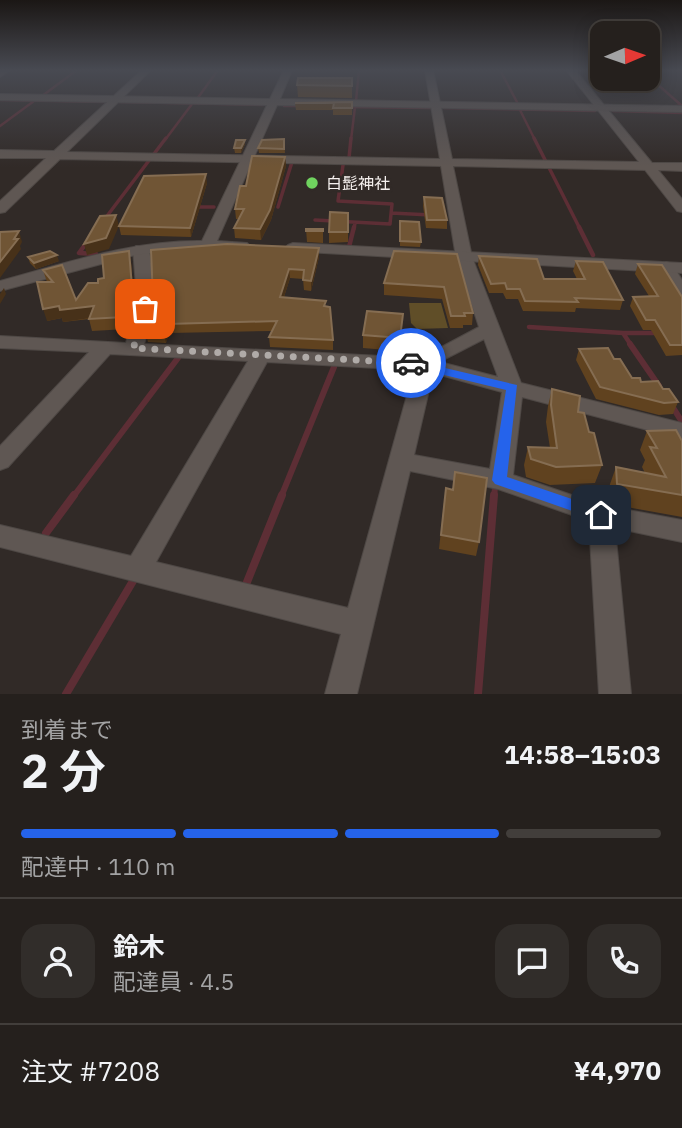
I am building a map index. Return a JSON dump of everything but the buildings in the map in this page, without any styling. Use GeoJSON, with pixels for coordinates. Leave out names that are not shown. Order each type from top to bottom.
{"type":"FeatureCollection","features":[{"type":"Feature","properties":{"kind":"street"},"geometry":{"type":"LineString","coordinates":[[0,209],[111,102]]}},
{"type":"Feature","properties":{"kind":"street"},"geometry":{"type":"LineString","coordinates":[[208,244],[275,102]]}},
{"type":"Feature","properties":{"kind":"street"},"geometry":{"type":"LineString","coordinates":[[296,102],[682,109]]}},
{"type":"Feature","properties":{"kind":"street"},"geometry":{"type":"LineString","coordinates":[[596,102],[682,208]]}},
{"type":"Feature","properties":{"kind":"street"},"geometry":{"type":"LineString","coordinates":[[436,105],[464,257],[513,388],[500,480]]}},
{"type":"Feature","properties":{"kind":"street"},"geometry":{"type":"LineString","coordinates":[[0,153],[682,167]]}},
{"type":"Feature","properties":{"kind":"street"},"geometry":{"type":"LineString","coordinates":[[0,286],[141,249],[208,244],[674,267],[682,295]]}},
{"type":"Feature","properties":{"kind":"street"},"geometry":{"type":"LineString","coordinates":[[133,348],[143,324],[147,293],[141,249]]}},
{"type":"Feature","properties":{"kind":"street"},"geometry":{"type":"LineString","coordinates":[[341,694],[425,365],[434,357],[489,328]]}},
{"type":"Feature","properties":{"kind":"street"},"geometry":{"type":"LineString","coordinates":[[0,342],[425,365],[682,431]]}},
{"type":"Feature","properties":{"kind":"street"},"geometry":{"type":"LineString","coordinates":[[0,461],[106,346]]}},
{"type":"Feature","properties":{"kind":"street"},"geometry":{"type":"LineString","coordinates":[[137,570],[261,355]]}},
{"type":"Feature","properties":{"kind":"street"},"geometry":{"type":"LineString","coordinates":[[402,461],[500,480],[601,515],[682,531]]}},
{"type":"Feature","properties":{"kind":"street"},"geometry":{"type":"LineString","coordinates":[[601,515],[615,694]]}},
{"type":"Feature","properties":{"kind":"street"},"geometry":{"type":"LineString","coordinates":[[0,536],[358,624]]}},
{"type":"Feature","properties":{"kind":"shaded area"},"geometry":{"type":"Polygon","coordinates":[[[409,303],[441,303],[448,328],[417,329],[411,323],[409,303]]]}},
{"type":"Feature","properties":{"kind":"waterway"},"geometry":{"type":"LineString","coordinates":[[0,126],[32,102]]}},
{"type":"Feature","properties":{"kind":"waterway"},"geometry":{"type":"LineString","coordinates":[[138,102],[263,105]]}},
{"type":"Feature","properties":{"kind":"waterway"},"geometry":{"type":"LineString","coordinates":[[676,106],[681,105],[678,102]]}},
{"type":"Feature","properties":{"kind":"waterway"},"geometry":{"type":"LineString","coordinates":[[165,140],[192,104]]}},
{"type":"Feature","properties":{"kind":"waterway"},"geometry":{"type":"LineString","coordinates":[[284,106],[301,106]]}},
{"type":"Feature","properties":{"kind":"waterway"},"geometry":{"type":"LineString","coordinates":[[346,107],[355,107]]}},
{"type":"Feature","properties":{"kind":"waterway"},"geometry":{"type":"LineString","coordinates":[[351,140],[355,107]]}},
{"type":"Feature","properties":{"kind":"waterway"},"geometry":{"type":"LineString","coordinates":[[355,107],[430,108]]}},
{"type":"Feature","properties":{"kind":"waterway"},"geometry":{"type":"LineString","coordinates":[[444,108],[595,111]]}},
{"type":"Feature","properties":{"kind":"waterway"},"geometry":{"type":"LineString","coordinates":[[520,110],[534,138]]}},
{"type":"Feature","properties":{"kind":"waterway"},"geometry":{"type":"LineString","coordinates":[[613,111],[682,113]]}},
{"type":"Feature","properties":{"kind":"waterway"},"geometry":{"type":"LineString","coordinates":[[104,220],[166,138]]}},
{"type":"Feature","properties":{"kind":"waterway"},"geometry":{"type":"LineString","coordinates":[[349,158],[351,138]]}},
{"type":"Feature","properties":{"kind":"waterway"},"geometry":{"type":"LineString","coordinates":[[534,138],[580,229]]}},
{"type":"Feature","properties":{"kind":"waterway"},"geometry":{"type":"LineString","coordinates":[[344,158],[338,201],[392,204],[391,213]]}},
{"type":"Feature","properties":{"kind":"waterway"},"geometry":{"type":"LineString","coordinates":[[278,207],[292,162]]}},
{"type":"Feature","properties":{"kind":"waterway"},"geometry":{"type":"LineString","coordinates":[[196,207],[214,207]]}},
{"type":"Feature","properties":{"kind":"waterway"},"geometry":{"type":"LineString","coordinates":[[315,220],[390,224],[391,213]]}},
{"type":"Feature","properties":{"kind":"waterway"},"geometry":{"type":"LineString","coordinates":[[391,213],[431,215]]}},
{"type":"Feature","properties":{"kind":"waterway"},"geometry":{"type":"LineString","coordinates":[[354,229],[355,223]]}},
{"type":"Feature","properties":{"kind":"waterway"},"geometry":{"type":"LineString","coordinates":[[344,247],[349,247],[354,227]]}},
{"type":"Feature","properties":{"kind":"waterway"},"geometry":{"type":"LineString","coordinates":[[580,229],[593,255]]}},
{"type":"Feature","properties":{"kind":"waterway"},"geometry":{"type":"LineString","coordinates":[[87,242],[79,253],[96,254]]}},
{"type":"Feature","properties":{"kind":"waterway"},"geometry":{"type":"LineString","coordinates":[[529,327],[623,333]]}},
{"type":"Feature","properties":{"kind":"waterway"},"geometry":{"type":"LineString","coordinates":[[623,333],[658,333]]}},
{"type":"Feature","properties":{"kind":"waterway"},"geometry":{"type":"LineString","coordinates":[[623,333],[631,345]]}},
{"type":"Feature","properties":{"kind":"waterway"},"geometry":{"type":"LineString","coordinates":[[630,344],[659,386]]}},
{"type":"Feature","properties":{"kind":"waterway"},"geometry":{"type":"LineString","coordinates":[[73,497],[178,358]]}},
{"type":"Feature","properties":{"kind":"waterway"},"geometry":{"type":"LineString","coordinates":[[281,497],[334,367]]}},
{"type":"Feature","properties":{"kind":"waterway"},"geometry":{"type":"LineString","coordinates":[[672,406],[682,422]]}},
{"type":"Feature","properties":{"kind":"waterway"},"geometry":{"type":"LineString","coordinates":[[494,497],[495,488]]}},
{"type":"Feature","properties":{"kind":"waterway"},"geometry":{"type":"LineString","coordinates":[[46,533],[74,495]]}},
{"type":"Feature","properties":{"kind":"waterway"},"geometry":{"type":"LineString","coordinates":[[247,582],[282,495]]}},
{"type":"Feature","properties":{"kind":"waterway"},"geometry":{"type":"LineString","coordinates":[[478,694],[494,495]]}},
{"type":"Feature","properties":{"kind":"waterway"},"geometry":{"type":"LineString","coordinates":[[66,694],[133,581]]}},
{"type":"Feature","properties":{"kind":"way so far"},"geometry":{"type":"LineString","coordinates":[[145,309],[143,324],[133,348],[411,363]]}},
{"type":"Feature","properties":{"kind":"place","name":"白髭神社"},"geometry":{"type":"Point","coordinates":[312,183]}},
{"type":"Feature","properties":{"kind":"route"},"geometry":{"type":"LineString","coordinates":[[411,363],[513,388],[500,480],[601,515]]}}]}
